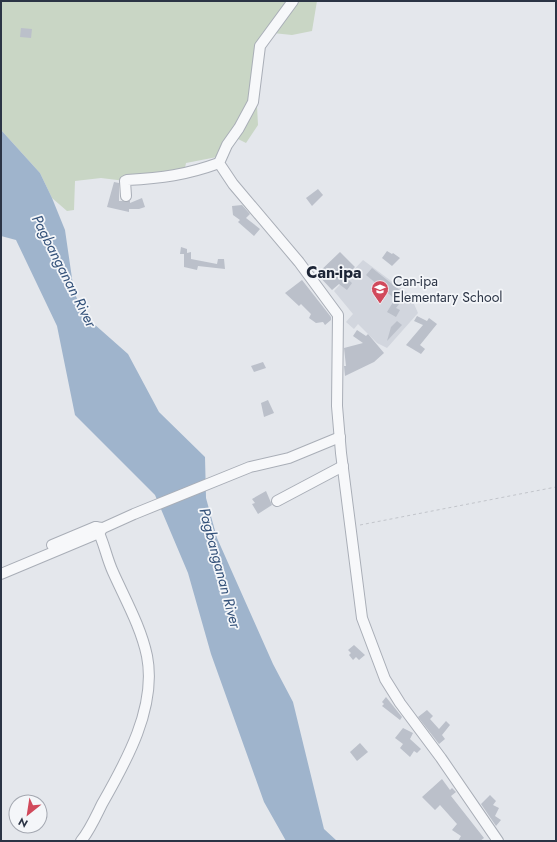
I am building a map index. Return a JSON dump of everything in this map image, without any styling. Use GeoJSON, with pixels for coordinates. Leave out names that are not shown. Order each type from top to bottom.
{"type":"FeatureCollection","features":[{"type":"Feature","properties":{"kind":"street"},"geometry":{"type":"LineString","coordinates":[[126,196],[126,180],[163,178],[192,173],[219,163],[227,145],[239,128],[253,102],[260,46],[293,1]]}},
{"type":"Feature","properties":{"kind":"street"},"geometry":{"type":"LineString","coordinates":[[219,163],[233,184],[299,262],[338,315],[337,406],[362,618],[385,679],[400,703],[441,758],[498,841]]}},
{"type":"Feature","properties":{"kind":"street"},"geometry":{"type":"LineString","coordinates":[[1,574],[99,529],[250,467],[289,458],[340,437]]}},
{"type":"Feature","properties":{"kind":"street"},"geometry":{"type":"LineString","coordinates":[[277,502],[343,466]]}},
{"type":"Feature","properties":{"kind":"street"},"geometry":{"type":"LineString","coordinates":[[1,568],[99,529]]}},
{"type":"Feature","properties":{"kind":"street"},"geometry":{"type":"LineString","coordinates":[[81,841],[128,759],[145,708],[149,684],[147,656],[131,610],[112,569],[99,529]]}},
{"type":"Feature","properties":{"kind":"path"},"geometry":{"type":"LineString","coordinates":[[352,526],[556,487]]}},
{"type":"Feature","properties":{"kind":"shaded area","name":"Can-ipa Elementary School"},"geometry":{"type":"Polygon","coordinates":[[[363,260],[410,295],[418,313],[387,348],[377,343],[358,324],[354,329],[346,322],[353,314],[334,291],[363,260]]]}},
{"type":"Feature","properties":{"kind":"green space"},"geometry":{"type":"Polygon","coordinates":[[[1,1],[317,1],[312,31],[292,35],[263,32],[256,45],[251,78],[257,106],[258,125],[246,143],[236,138],[217,157],[186,163],[183,177],[150,184],[101,178],[75,181],[74,210],[67,211],[52,198],[40,173],[1,130],[1,1]]]}},
{"type":"Feature","properties":{"kind":"water","name":"Pagbanganan River"},"geometry":{"type":"Polygon","coordinates":[[[1,130],[40,173],[52,198],[65,230],[74,292],[85,316],[128,354],[159,412],[205,457],[206,498],[217,538],[273,664],[293,702],[324,829],[337,841],[286,841],[264,802],[211,654],[188,573],[155,495],[75,415],[57,326],[16,240],[1,236],[1,130]]]}},
{"type":"Feature","properties":{"kind":"building"},"geometry":{"type":"Polygon","coordinates":[[[21,28],[32,29],[31,38],[20,37],[21,28]]]}},
{"type":"Feature","properties":{"kind":"building"},"geometry":{"type":"Polygon","coordinates":[[[114,182],[119,183],[119,201],[130,201],[130,203],[142,198],[145,207],[139,209],[129,209],[129,212],[107,207],[114,182]]]}},
{"type":"Feature","properties":{"kind":"building"},"geometry":{"type":"Polygon","coordinates":[[[318,189],[323,195],[312,206],[306,198],[318,189]]]}},
{"type":"Feature","properties":{"kind":"building"},"geometry":{"type":"Polygon","coordinates":[[[242,205],[250,214],[246,218],[260,229],[254,236],[238,222],[240,220],[233,215],[232,206],[242,205]]]}},
{"type":"Feature","properties":{"kind":"building"},"geometry":{"type":"Polygon","coordinates":[[[181,247],[187,249],[187,253],[191,252],[191,259],[217,264],[218,259],[224,259],[225,269],[198,266],[197,270],[184,267],[184,254],[180,254],[181,247]]]}},
{"type":"Feature","properties":{"kind":"building"},"geometry":{"type":"Polygon","coordinates":[[[387,251],[400,258],[392,266],[382,258],[387,251]]]}},
{"type":"Feature","properties":{"kind":"building"},"geometry":{"type":"Polygon","coordinates":[[[340,252],[355,267],[345,277],[352,283],[347,290],[339,284],[332,290],[317,274],[340,252]]]}},
{"type":"Feature","properties":{"kind":"building"},"geometry":{"type":"Polygon","coordinates":[[[372,268],[406,295],[396,308],[400,310],[396,317],[387,312],[395,299],[366,275],[372,268]]]}},
{"type":"Feature","properties":{"kind":"building"},"geometry":{"type":"Polygon","coordinates":[[[302,280],[331,317],[331,320],[325,325],[323,322],[316,323],[309,318],[311,314],[301,304],[299,306],[285,293],[302,280]]]}},
{"type":"Feature","properties":{"kind":"building"},"geometry":{"type":"Polygon","coordinates":[[[417,316],[427,321],[429,318],[437,324],[420,345],[425,349],[421,354],[406,345],[423,325],[414,321],[417,316]]]}},
{"type":"Feature","properties":{"kind":"building"},"geometry":{"type":"Polygon","coordinates":[[[397,321],[402,325],[387,341],[391,327],[397,321]]]}},
{"type":"Feature","properties":{"kind":"building"},"geometry":{"type":"Polygon","coordinates":[[[357,330],[366,336],[368,334],[384,353],[374,362],[345,376],[344,366],[346,366],[344,348],[363,343],[353,336],[357,330]]]}},
{"type":"Feature","properties":{"kind":"building"},"geometry":{"type":"Polygon","coordinates":[[[263,362],[266,368],[254,372],[251,366],[263,362]]]}},
{"type":"Feature","properties":{"kind":"building"},"geometry":{"type":"Polygon","coordinates":[[[268,400],[274,413],[264,417],[261,403],[268,400]]]}},
{"type":"Feature","properties":{"kind":"building"},"geometry":{"type":"Polygon","coordinates":[[[266,491],[272,505],[258,514],[252,504],[255,503],[252,499],[266,491]]]}},
{"type":"Feature","properties":{"kind":"building"},"geometry":{"type":"Polygon","coordinates":[[[354,645],[365,655],[359,660],[356,657],[353,660],[349,655],[351,653],[348,650],[354,645]]]}},
{"type":"Feature","properties":{"kind":"building"},"geometry":{"type":"Polygon","coordinates":[[[386,697],[402,717],[400,720],[382,706],[384,704],[382,702],[386,697]]]}},
{"type":"Feature","properties":{"kind":"building"},"geometry":{"type":"Polygon","coordinates":[[[427,710],[433,716],[430,719],[439,729],[446,721],[450,725],[442,735],[445,739],[439,744],[418,717],[427,710]]]}},
{"type":"Feature","properties":{"kind":"building"},"geometry":{"type":"Polygon","coordinates":[[[403,728],[413,733],[410,739],[421,749],[417,753],[414,751],[410,757],[400,748],[403,744],[395,738],[403,728]]]}},
{"type":"Feature","properties":{"kind":"building"},"geometry":{"type":"Polygon","coordinates":[[[360,743],[368,752],[357,761],[350,752],[360,743]]]}},
{"type":"Feature","properties":{"kind":"building"},"geometry":{"type":"Polygon","coordinates":[[[442,779],[450,790],[452,788],[456,792],[451,796],[484,838],[480,841],[458,841],[461,836],[452,830],[457,824],[440,805],[435,810],[422,797],[442,779]]]}},
{"type":"Feature","properties":{"kind":"building"},"geometry":{"type":"Polygon","coordinates":[[[490,795],[496,801],[493,805],[499,808],[495,816],[501,820],[496,826],[481,804],[490,795]]]}},
{"type":"Feature","properties":{"kind":"place","name":"Can-ipa Elementary School"},"geometry":{"type":"Point","coordinates":[380,304]}},
{"type":"Feature","properties":{"kind":"district","name":"Can-ipa"},"geometry":{"type":"Point","coordinates":[334,272]}}]}
